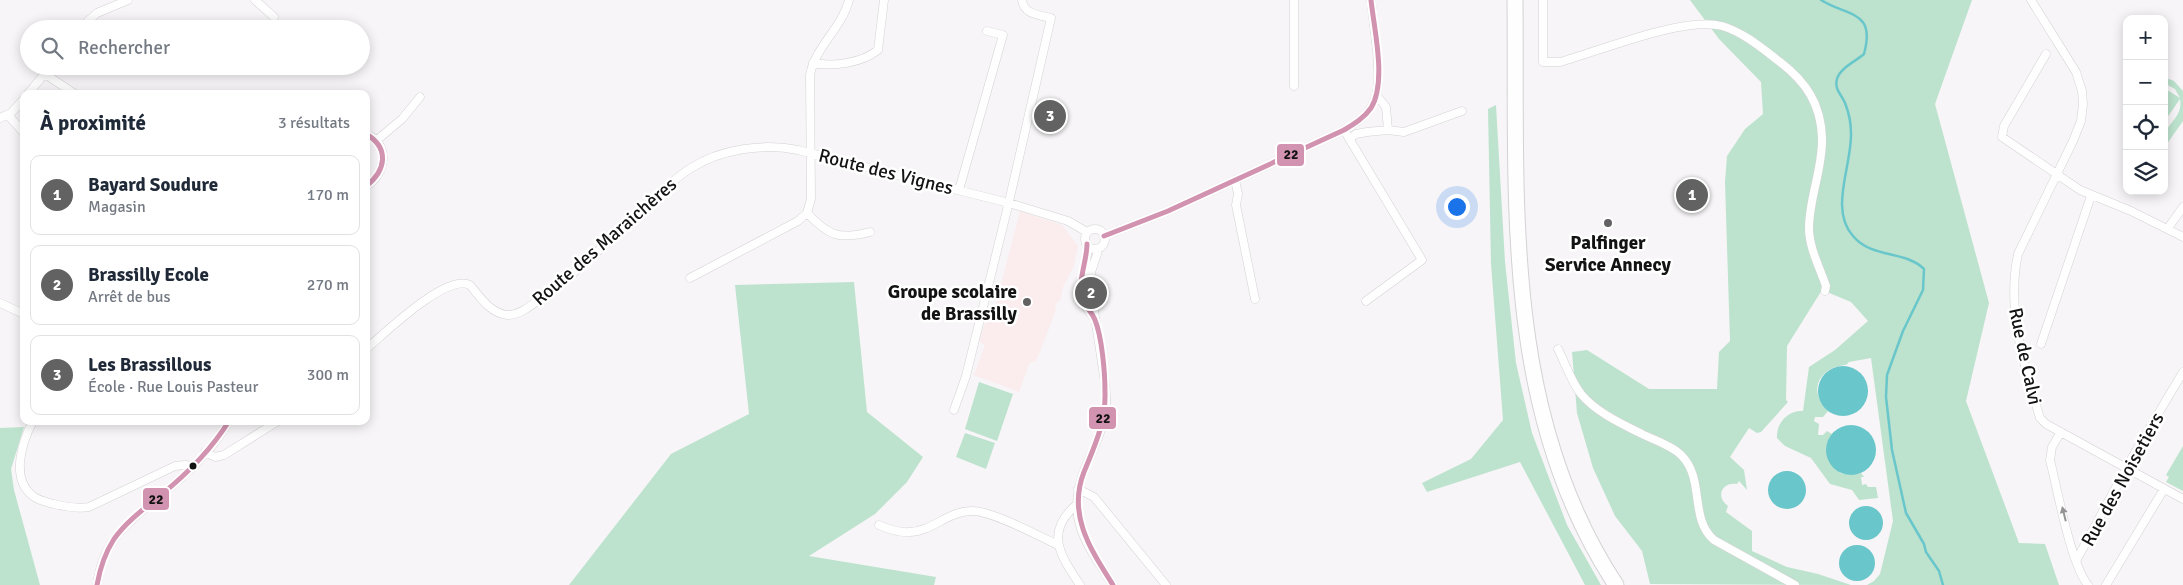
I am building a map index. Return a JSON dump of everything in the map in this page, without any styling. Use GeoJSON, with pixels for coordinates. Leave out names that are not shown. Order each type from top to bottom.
{"type":"FeatureCollection","features":[{"type":"Feature","properties":{"kind":"highway"},"geometry":{"type":"LineString","coordinates":[[1515,0],[1519,241],[1522,299],[1529,355],[1545,429],[1556,466],[1588,538],[1616,585]]}},
{"type":"Feature","properties":{"kind":"street"},"geometry":{"type":"LineString","coordinates":[[89,20],[96,13],[128,0]]}},
{"type":"Feature","properties":{"kind":"street"},"geometry":{"type":"LineString","coordinates":[[255,0],[274,17]]}},
{"type":"Feature","properties":{"kind":"street","name":"Route des Vignes"},"geometry":{"type":"LineString","coordinates":[[849,0],[843,14],[813,63],[809,83],[810,154],[1009,203],[1068,221],[1088,232]]}},
{"type":"Feature","properties":{"kind":"street"},"geometry":{"type":"LineString","coordinates":[[813,63],[834,64],[855,61],[870,56],[878,50],[884,0]]}},
{"type":"Feature","properties":{"kind":"street"},"geometry":{"type":"LineString","coordinates":[[954,410],[966,376],[1052,18],[1031,13],[1025,9],[1022,0]]}},
{"type":"Feature","properties":{"kind":"street"},"geometry":{"type":"LineString","coordinates":[[1294,0],[1294,86]]}},
{"type":"Feature","properties":{"kind":"street"},"geometry":{"type":"LineString","coordinates":[[1104,236],[1168,211],[1344,130],[1360,120],[1377,96],[1379,72],[1371,0]]}},
{"type":"Feature","properties":{"kind":"street"},"geometry":{"type":"LineString","coordinates":[[1543,0],[1543,62],[1560,62],[1670,28],[1711,24],[1723,26],[1746,38],[1795,73],[1804,82],[1811,95],[1821,124],[1822,154],[1813,194],[1809,228],[1815,256],[1826,291]]}},
{"type":"Feature","properties":{"kind":"street","name":"Rue de Calvi"},"geometry":{"type":"LineString","coordinates":[[2031,0],[2076,72],[2082,91],[2082,110],[2079,127],[2018,254],[2013,290],[2016,325],[2040,418],[2061,432],[2183,499]]}},
{"type":"Feature","properties":{"kind":"street"},"geometry":{"type":"LineString","coordinates":[[960,190],[1003,35],[988,30]]}},
{"type":"Feature","properties":{"kind":"street"},"geometry":{"type":"LineString","coordinates":[[2046,54],[2004,126],[2002,137],[2091,196],[2110,202],[2183,236]]}},
{"type":"Feature","properties":{"kind":"street"},"geometry":{"type":"LineString","coordinates":[[31,90],[44,75]]}},
{"type":"Feature","properties":{"kind":"street"},"geometry":{"type":"LineString","coordinates":[[46,75],[69,90]]}},
{"type":"Feature","properties":{"kind":"street"},"geometry":{"type":"LineString","coordinates":[[1377,96],[1386,107],[1388,130]]}},
{"type":"Feature","properties":{"kind":"street"},"geometry":{"type":"LineString","coordinates":[[377,140],[402,119],[420,97]]}},
{"type":"Feature","properties":{"kind":"street"},"geometry":{"type":"LineString","coordinates":[[20,103],[4,117],[20,130]]}},
{"type":"Feature","properties":{"kind":"street"},"geometry":{"type":"LineString","coordinates":[[1350,139],[1356,134],[1367,132],[1388,130],[1404,132],[1462,111]]}},
{"type":"Feature","properties":{"kind":"street"},"geometry":{"type":"LineString","coordinates":[[1344,130],[1422,260],[1366,301]]}},
{"type":"Feature","properties":{"kind":"street"},"geometry":{"type":"LineString","coordinates":[[370,136],[377,140],[383,153],[383,163],[376,177],[370,182]]}},
{"type":"Feature","properties":{"kind":"street","name":"Route des Maraichères"},"geometry":{"type":"LineString","coordinates":[[370,346],[421,304],[442,290],[456,284],[470,285],[498,313],[514,315],[522,311],[570,275],[684,172],[710,158],[752,148],[794,150],[810,154]]}},
{"type":"Feature","properties":{"kind":"street"},"geometry":{"type":"LineString","coordinates":[[690,278],[798,220],[807,213],[811,199],[810,154]]}},
{"type":"Feature","properties":{"kind":"street"},"geometry":{"type":"LineString","coordinates":[[1235,180],[1238,194],[1236,206],[1254,299]]}},
{"type":"Feature","properties":{"kind":"street"},"geometry":{"type":"LineString","coordinates":[[2041,344],[2091,196]]}},
{"type":"Feature","properties":{"kind":"street"},"geometry":{"type":"LineString","coordinates":[[2168,228],[2183,207]]}},
{"type":"Feature","properties":{"kind":"street"},"geometry":{"type":"LineString","coordinates":[[807,213],[824,229],[834,235],[848,237],[870,232]]}},
{"type":"Feature","properties":{"kind":"street"},"geometry":{"type":"LineString","coordinates":[[1095,319],[1083,304],[1080,281],[1087,256],[1085,237],[1088,232],[1098,230],[1104,236],[1104,242],[1099,248],[1090,278],[1105,384],[1105,409],[1101,433],[1078,489],[1076,505],[1085,539],[1114,585]]}},
{"type":"Feature","properties":{"kind":"street"},"geometry":{"type":"LineString","coordinates":[[1087,244],[1094,248],[1099,248]]}},
{"type":"Feature","properties":{"kind":"street"},"geometry":{"type":"LineString","coordinates":[[0,303],[20,312]]}},
{"type":"Feature","properties":{"kind":"street"},"geometry":{"type":"LineString","coordinates":[[1558,349],[1581,393],[1596,408],[1615,421],[1682,455],[1693,477],[1701,524],[1706,533],[1714,540],[1795,585]]}},
{"type":"Feature","properties":{"kind":"street","name":"Rue des Noisetiers"},"geometry":{"type":"LineString","coordinates":[[2076,561],[2126,468],[2183,372]]}},
{"type":"Feature","properties":{"kind":"street"},"geometry":{"type":"LineString","coordinates":[[31,425],[23,445],[20,476],[29,494],[34,498],[47,502],[77,508],[89,507],[175,466],[185,464],[193,466]]}},
{"type":"Feature","properties":{"kind":"street"},"geometry":{"type":"LineString","coordinates":[[97,585],[106,552],[123,527],[193,466],[226,425]]}},
{"type":"Feature","properties":{"kind":"street"},"geometry":{"type":"LineString","coordinates":[[205,452],[215,457],[224,455],[272,425]]}},
{"type":"Feature","properties":{"kind":"street"},"geometry":{"type":"LineString","coordinates":[[2061,432],[2052,447],[2050,460],[2076,561],[2083,579],[2088,585]]}},
{"type":"Feature","properties":{"kind":"street"},"geometry":{"type":"LineString","coordinates":[[1078,489],[1094,496],[1166,585]]}},
{"type":"Feature","properties":{"kind":"street"},"geometry":{"type":"LineString","coordinates":[[2106,585],[2164,489]]}},
{"type":"Feature","properties":{"kind":"street"},"geometry":{"type":"LineString","coordinates":[[1076,505],[1064,517],[1058,533],[1058,545],[1066,566],[1080,585]]}},
{"type":"Feature","properties":{"kind":"street"},"geometry":{"type":"LineString","coordinates":[[879,525],[909,532],[923,529],[950,515],[973,510],[987,514],[1058,545]]}},
{"type":"Feature","properties":{"kind":"shaded area","name":"Groupe scolaire de Brassilly"},"geometry":{"type":"Polygon","coordinates":[[[1020,211],[1062,225],[1078,246],[1074,266],[1063,287],[1060,300],[1056,304],[1055,312],[1040,352],[1035,362],[1030,362],[1019,392],[974,375],[985,345],[979,341],[988,314],[993,315],[1020,211]]]}},
{"type":"Feature","properties":{"kind":"green space"},"geometry":{"type":"Polygon","coordinates":[[[1690,0],[1972,0],[1935,104],[1989,303],[1966,401],[2019,543],[2045,544],[2059,585],[1867,585],[1880,574],[1893,521],[1871,358],[1849,362],[1846,365],[1829,370],[1823,375],[1817,388],[1818,396],[1828,411],[1823,417],[1815,417],[1814,421],[1819,424],[1818,435],[1823,435],[1827,431],[1832,434],[1829,438],[1840,473],[1850,475],[1861,473],[1864,477],[1861,477],[1862,485],[1866,484],[1868,487],[1876,487],[1878,498],[1859,500],[1852,490],[1830,484],[1811,458],[1785,446],[1777,438],[1777,432],[1784,418],[1798,411],[1803,411],[1809,367],[1835,350],[1868,321],[1851,302],[1822,290],[1787,346],[1786,400],[1788,402],[1761,432],[1757,433],[1749,428],[1730,457],[1744,470],[1747,490],[1739,481],[1737,484],[1724,487],[1721,494],[1728,506],[1726,512],[1752,531],[1752,551],[1787,567],[1818,574],[1851,585],[1650,584],[1642,551],[1615,516],[1593,468],[1577,413],[1572,352],[1587,350],[1649,389],[1717,389],[1719,352],[1730,341],[1725,182],[1727,156],[1745,129],[1763,114],[1761,82],[1719,39],[1690,0]]]}},
{"type":"Feature","properties":{"kind":"green space"},"geometry":{"type":"Polygon","coordinates":[[[2168,79],[2174,81],[2183,91],[2183,121],[2168,142],[2168,127],[2178,114],[2180,105],[2180,99],[2168,116],[2168,90],[2180,98],[2175,89],[2168,85],[2168,79]]]}},
{"type":"Feature","properties":{"kind":"green space"},"geometry":{"type":"Polygon","coordinates":[[[1496,105],[1505,262],[1516,363],[1532,433],[1567,525],[1601,585],[1585,585],[1520,462],[1427,492],[1422,483],[1471,459],[1503,420],[1491,264],[1488,109],[1496,105]]]}},
{"type":"Feature","properties":{"kind":"green space"},"geometry":{"type":"Polygon","coordinates":[[[854,282],[867,412],[923,457],[907,482],[875,514],[809,556],[936,577],[934,585],[569,585],[671,454],[749,414],[735,285],[854,282]]]}},
{"type":"Feature","properties":{"kind":"green space"},"geometry":{"type":"Polygon","coordinates":[[[979,382],[1013,394],[997,441],[965,429],[979,382]]]}},
{"type":"Feature","properties":{"kind":"green space"},"geometry":{"type":"Polygon","coordinates":[[[24,427],[11,469],[14,490],[40,585],[0,585],[0,428],[24,427]]]}},
{"type":"Feature","properties":{"kind":"green space"},"geometry":{"type":"Polygon","coordinates":[[[965,433],[995,443],[986,469],[956,457],[965,433]]]}},
{"type":"Feature","properties":{"kind":"green space"},"geometry":{"type":"Polygon","coordinates":[[[2183,446],[2183,491],[2166,482],[2169,477],[2166,475],[2183,446]]]}},
{"type":"Feature","properties":{"kind":"water"},"geometry":{"type":"Polygon","coordinates":[[[1838,366],[1848,366],[1861,373],[1868,386],[1868,396],[1861,409],[1848,416],[1838,416],[1829,412],[1822,405],[1818,396],[1818,386],[1822,377],[1829,370],[1838,366]]]}},
{"type":"Feature","properties":{"kind":"water"},"geometry":{"type":"Polygon","coordinates":[[[1846,425],[1856,425],[1869,432],[1876,445],[1876,455],[1869,468],[1856,475],[1846,475],[1837,471],[1830,464],[1826,455],[1826,445],[1830,436],[1837,429],[1846,425]]]}},
{"type":"Feature","properties":{"kind":"water"},"geometry":{"type":"Polygon","coordinates":[[[1787,471],[1801,476],[1806,490],[1801,504],[1787,509],[1773,504],[1768,490],[1773,476],[1787,471]]]}},
{"type":"Feature","properties":{"kind":"water"},"geometry":{"type":"Polygon","coordinates":[[[1866,506],[1873,507],[1878,511],[1882,516],[1882,530],[1878,535],[1873,539],[1866,540],[1859,539],[1854,535],[1850,530],[1849,523],[1850,516],[1854,511],[1859,507],[1866,506]]]}},
{"type":"Feature","properties":{"kind":"water"},"geometry":{"type":"Polygon","coordinates":[[[1857,545],[1869,551],[1875,563],[1869,575],[1857,581],[1845,575],[1839,563],[1845,551],[1857,545]]]}},
{"type":"Feature","properties":{"kind":"waterway"},"geometry":{"type":"LineString","coordinates":[[1821,0],[1857,17],[1863,22],[1866,29],[1867,40],[1864,54],[1841,71],[1836,83],[1837,89],[1848,110],[1851,129],[1842,200],[1846,225],[1853,236],[1869,248],[1908,259],[1924,269],[1923,290],[1903,331],[1887,375],[1886,397],[1892,450],[1906,513],[1924,544],[1926,552],[1939,571],[1943,585]]}},
{"type":"Feature","properties":{"kind":"transit line","name":"22"},"geometry":{"type":"LineString","coordinates":[[1104,236],[1168,211],[1344,130],[1362,118],[1371,108],[1376,97],[1378,84],[1378,55],[1371,0]]}},
{"type":"Feature","properties":{"kind":"transit line","name":"22"},"geometry":{"type":"LineString","coordinates":[[370,137],[379,146],[382,153],[381,167],[378,174],[370,183]]}},
{"type":"Feature","properties":{"kind":"transit line","name":"22"},"geometry":{"type":"LineString","coordinates":[[1087,244],[1081,293],[1083,301],[1095,320],[1100,336],[1104,365],[1105,403],[1099,433],[1079,488],[1078,503],[1084,532],[1097,559],[1113,585]]}},
{"type":"Feature","properties":{"kind":"transit line","name":"22"},"geometry":{"type":"LineString","coordinates":[[97,585],[105,555],[119,532],[190,469],[215,442],[226,425]]}},
{"type":"Feature","properties":{"kind":"place","name":"Les Brassillous"},"geometry":{"type":"Point","coordinates":[1050,116]}},
{"type":"Feature","properties":{"kind":"place","name":"Bayard Soudure"},"geometry":{"type":"Point","coordinates":[1692,195]}},
{"type":"Feature","properties":{"kind":"place","name":"Palfinger Service Annecy"},"geometry":{"type":"Point","coordinates":[1608,223]}},
{"type":"Feature","properties":{"kind":"place","name":"Brassilly Ecole"},"geometry":{"type":"Point","coordinates":[1091,293]}},
{"type":"Feature","properties":{"kind":"place","name":"Groupe scolaire de Brassilly"},"geometry":{"type":"Point","coordinates":[1027,302]}}]}
